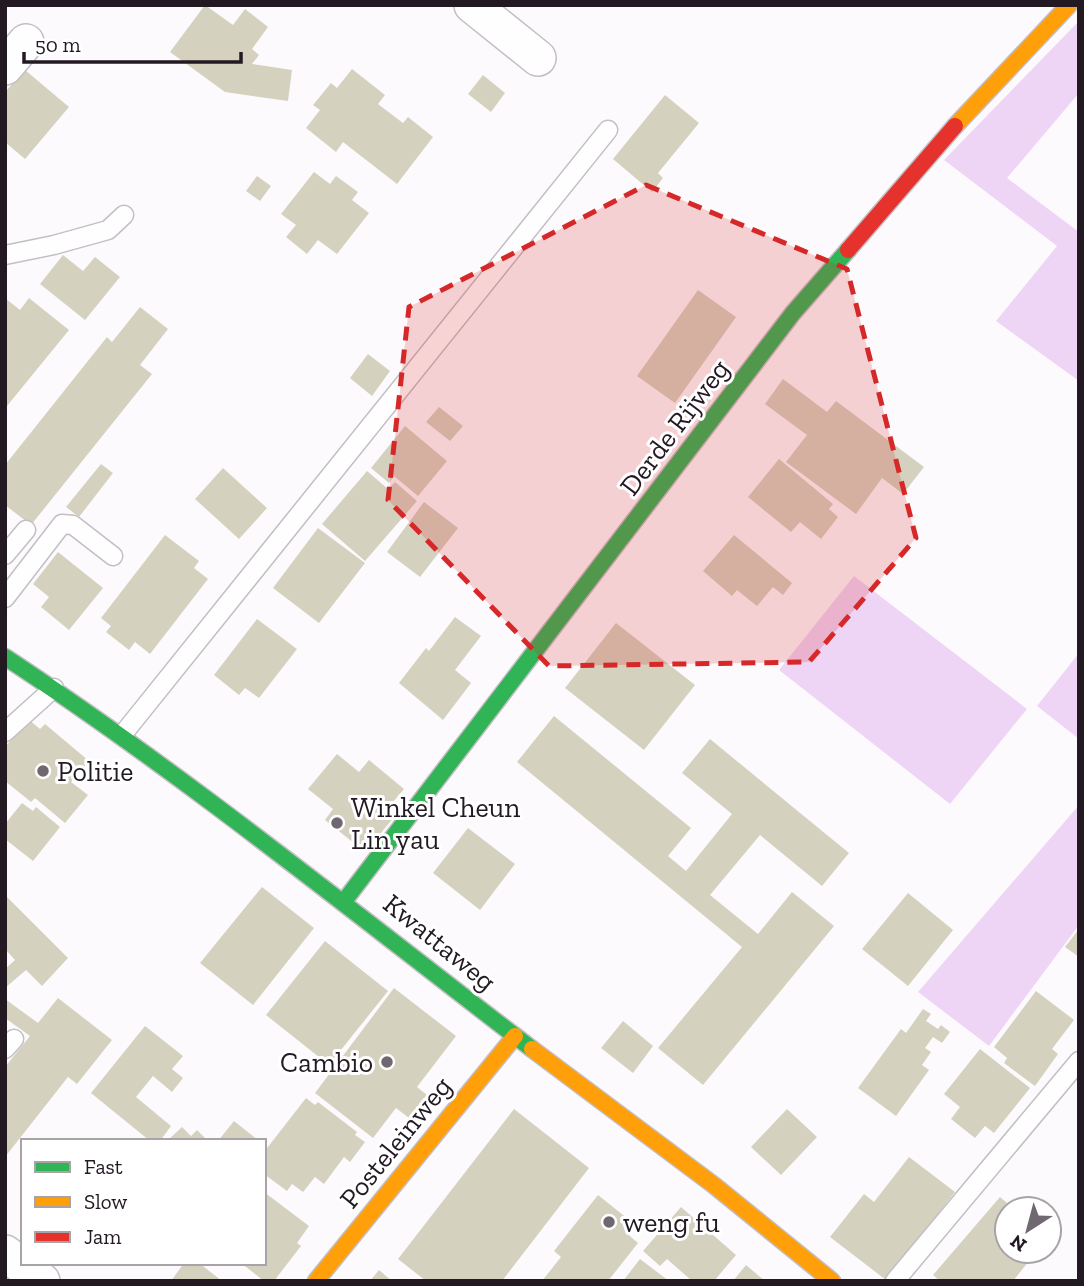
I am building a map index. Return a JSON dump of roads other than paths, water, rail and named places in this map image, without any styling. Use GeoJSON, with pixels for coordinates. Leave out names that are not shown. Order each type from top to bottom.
{"type":"FeatureCollection","features":[{"type":"Feature","properties":{"kind":"street"},"geometry":{"type":"LineString","coordinates":[[472,5],[538,58]]}},
{"type":"Feature","properties":{"kind":"street","name":"Derde Rijweg"},"geometry":{"type":"LineString","coordinates":[[345,900],[793,313],[933,150],[1069,5]]}},
{"type":"Feature","properties":{"kind":"street","name":"Kwattaweg"},"geometry":{"type":"LineString","coordinates":[[5,657],[123,734],[345,900],[515,1036],[737,1203],[832,1281]]}},
{"type":"Feature","properties":{"kind":"street","name":"Posteleinweg"},"geometry":{"type":"LineString","coordinates":[[316,1281],[515,1036]]}},
{"type":"Feature","properties":{"kind":"street"},"geometry":{"type":"LineString","coordinates":[[5,1253],[42,1281]]}},
{"type":"Feature","properties":{"kind":"lane"},"geometry":{"type":"LineString","coordinates":[[123,734],[608,130]]}},
{"type":"Feature","properties":{"kind":"lane"},"geometry":{"type":"LineString","coordinates":[[5,255],[107,230],[124,215]]}},
{"type":"Feature","properties":{"kind":"lane"},"geometry":{"type":"LineString","coordinates":[[5,598],[62,524],[73,525],[113,556]]}},
{"type":"Feature","properties":{"kind":"lane"},"geometry":{"type":"LineString","coordinates":[[5,555],[26,530]]}},
{"type":"Feature","properties":{"kind":"lane"},"geometry":{"type":"LineString","coordinates":[[5,732],[54,688]]}},
{"type":"Feature","properties":{"kind":"lane"},"geometry":{"type":"LineString","coordinates":[[895,1281],[1079,1061]]}},
{"type":"Feature","properties":{"kind":"place","name":"Politie"},"geometry":{"type":"Point","coordinates":[43,771]}},
{"type":"Feature","properties":{"kind":"place","name":"Winkel Cheun Lin yau"},"geometry":{"type":"Point","coordinates":[337,823]}},
{"type":"Feature","properties":{"kind":"place","name":"Cambio"},"geometry":{"type":"Point","coordinates":[387,1062]}},
{"type":"Feature","properties":{"kind":"place","name":"weng fu"},"geometry":{"type":"Point","coordinates":[609,1222]}}]}
